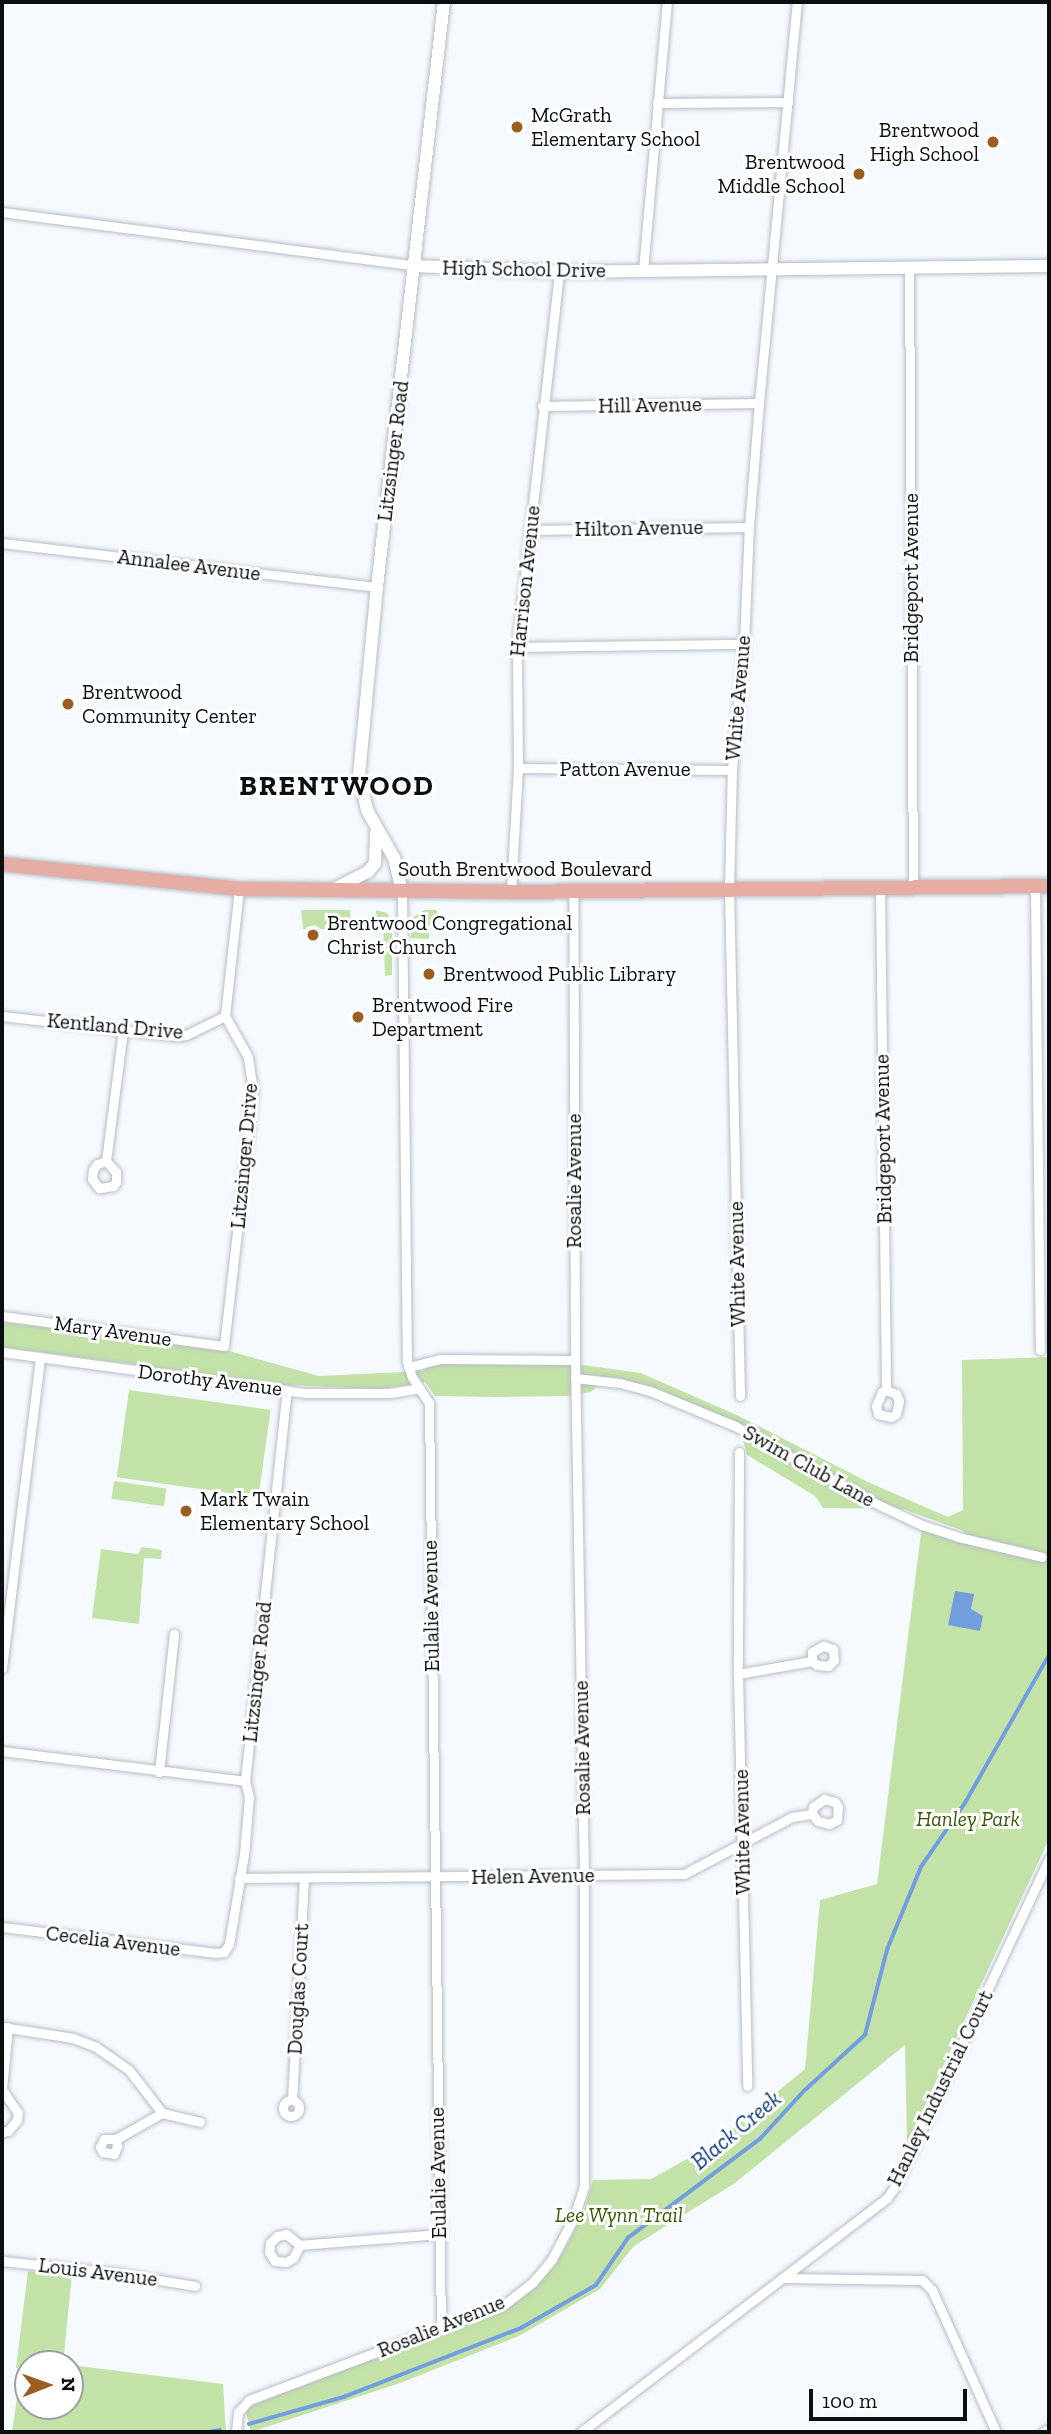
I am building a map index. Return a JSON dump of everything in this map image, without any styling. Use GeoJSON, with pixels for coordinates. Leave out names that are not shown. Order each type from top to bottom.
{"type":"FeatureCollection","features":[{"type":"Feature","properties":{"kind":"main road","name":"South Brentwood Boulevard"},"geometry":{"type":"LineString","coordinates":[[2,864],[239,889],[511,892],[1042,886]]}},
{"type":"Feature","properties":{"kind":"street","name":"Litzsinger Road"},"geometry":{"type":"LineString","coordinates":[[402,892],[394,858],[367,810],[359,776],[377,587],[444,2]]}},
{"type":"Feature","properties":{"kind":"street"},"geometry":{"type":"LineString","coordinates":[[643,270],[667,2]]}},
{"type":"Feature","properties":{"kind":"street","name":"White Avenue"},"geometry":{"type":"LineString","coordinates":[[740,1396],[729,889],[732,769],[744,644],[749,527],[759,404],[797,2]]}},
{"type":"Feature","properties":{"kind":"street"},"geometry":{"type":"LineString","coordinates":[[657,103],[788,102]]}},
{"type":"Feature","properties":{"kind":"street","name":"High School Drive"},"geometry":{"type":"LineString","coordinates":[[2,212],[415,266],[559,272],[1049,266]]}},
{"type":"Feature","properties":{"kind":"street","name":"Bridgeport Avenue"},"geometry":{"type":"LineString","coordinates":[[909,268],[913,888]]}},
{"type":"Feature","properties":{"kind":"street","name":"Harrison Avenue"},"geometry":{"type":"LineString","coordinates":[[511,892],[519,768],[517,647],[559,272]]}},
{"type":"Feature","properties":{"kind":"street","name":"Hill Avenue"},"geometry":{"type":"LineString","coordinates":[[542,406],[759,404]]}},
{"type":"Feature","properties":{"kind":"street","name":"Hilton Avenue"},"geometry":{"type":"LineString","coordinates":[[530,530],[749,527]]}},
{"type":"Feature","properties":{"kind":"street","name":"Annalee Avenue"},"geometry":{"type":"LineString","coordinates":[[2,543],[377,587]]}},
{"type":"Feature","properties":{"kind":"street"},"geometry":{"type":"LineString","coordinates":[[517,647],[744,644]]}},
{"type":"Feature","properties":{"kind":"street","name":"Patton Avenue"},"geometry":{"type":"LineString","coordinates":[[519,768],[732,769]]}},
{"type":"Feature","properties":{"kind":"street"},"geometry":{"type":"LineString","coordinates":[[332,890],[368,872],[375,863],[376,829]]}},
{"type":"Feature","properties":{"kind":"street"},"geometry":{"type":"LineString","coordinates":[[1040,1350],[1042,886]]}},
{"type":"Feature","properties":{"kind":"street"},"geometry":{"type":"LineString","coordinates":[[225,1016],[239,889]]}},
{"type":"Feature","properties":{"kind":"street","name":"Bridgeport Avenue"},"geometry":{"type":"LineString","coordinates":[[880,889],[886,1390]]}},
{"type":"Feature","properties":{"kind":"street","name":"Rosalie Avenue"},"geometry":{"type":"LineString","coordinates":[[236,2432],[238,2412],[249,2400],[505,2304],[533,2282],[552,2259],[584,2187],[584,1875],[575,1377],[573,891]]}},
{"type":"Feature","properties":{"kind":"street","name":"Eulalie Avenue"},"geometry":{"type":"LineString","coordinates":[[402,892],[408,1367],[429,1403],[441,2327]]}},
{"type":"Feature","properties":{"kind":"street","name":"Kentland Drive"},"geometry":{"type":"LineString","coordinates":[[2,1016],[186,1035],[225,1016]]}},
{"type":"Feature","properties":{"kind":"street","name":"Litzsinger Drive"},"geometry":{"type":"LineString","coordinates":[[224,1346],[253,1090],[248,1058],[225,1016]]}},
{"type":"Feature","properties":{"kind":"street"},"geometry":{"type":"LineString","coordinates":[[106,1161],[123,1030]]}},
{"type":"Feature","properties":{"kind":"street","name":"Mary Avenue"},"geometry":{"type":"LineString","coordinates":[[2,1316],[224,1346]]}},
{"type":"Feature","properties":{"kind":"street","name":"Dorothy Avenue"},"geometry":{"type":"LineString","coordinates":[[2,1352],[287,1390],[390,1393],[420,1388]]}},
{"type":"Feature","properties":{"kind":"street"},"geometry":{"type":"LineString","coordinates":[[2,1668],[40,1357]]}},
{"type":"Feature","properties":{"kind":"street"},"geometry":{"type":"LineString","coordinates":[[408,1367],[440,1359],[575,1360]]}},
{"type":"Feature","properties":{"kind":"street","name":"Swim Club Lane"},"geometry":{"type":"LineString","coordinates":[[575,1377],[620,1383],[650,1391],[734,1426],[922,1525],[958,1537],[1042,1557]]}},
{"type":"Feature","properties":{"kind":"street","name":"Litzsinger Road"},"geometry":{"type":"LineString","coordinates":[[224,1952],[229,1944],[249,1797],[245,1781],[287,1390]]}},
{"type":"Feature","properties":{"kind":"street","name":"White Avenue"},"geometry":{"type":"LineString","coordinates":[[739,1452],[738,1674],[747,2086]]}},
{"type":"Feature","properties":{"kind":"street"},"geometry":{"type":"LineString","coordinates":[[159,1772],[174,1634]]}},
{"type":"Feature","properties":{"kind":"street"},"geometry":{"type":"LineString","coordinates":[[738,1674],[812,1661]]}},
{"type":"Feature","properties":{"kind":"street"},"geometry":{"type":"LineString","coordinates":[[2,1751],[245,1781]]}},
{"type":"Feature","properties":{"kind":"street","name":"Helen Avenue"},"geometry":{"type":"LineString","coordinates":[[239,1878],[684,1874],[792,1817],[812,1814]]}},
{"type":"Feature","properties":{"kind":"street","name":"Hanley Industrial Court"},"geometry":{"type":"LineString","coordinates":[[581,2432],[879,2206],[894,2188],[1049,1859]]}},
{"type":"Feature","properties":{"kind":"street","name":"Douglas Court"},"geometry":{"type":"LineString","coordinates":[[292,2100],[304,1878]]}},
{"type":"Feature","properties":{"kind":"street","name":"Cecelia Avenue"},"geometry":{"type":"LineString","coordinates":[[2,1927],[216,1954],[224,1952]]}},
{"type":"Feature","properties":{"kind":"street"},"geometry":{"type":"LineString","coordinates":[[2,2132],[14,2127],[18,2113],[2,2089],[5,2027],[73,2038],[108,2053],[139,2080],[162,2113],[200,2122]]}},
{"type":"Feature","properties":{"kind":"street"},"geometry":{"type":"LineString","coordinates":[[116,2139],[162,2113]]}},
{"type":"Feature","properties":{"kind":"street"},"geometry":{"type":"LineString","coordinates":[[300,2245],[439,2234]]}},
{"type":"Feature","properties":{"kind":"street","name":"Louis Avenue"},"geometry":{"type":"LineString","coordinates":[[2,2261],[116,2273],[195,2286]]}},
{"type":"Feature","properties":{"kind":"street"},"geometry":{"type":"LineString","coordinates":[[782,2278],[922,2280],[932,2291],[996,2432]]}},
{"type":"Feature","properties":{"kind":"street"},"geometry":{"type":"LineString","coordinates":[[1043,2432],[1049,2429]]}},
{"type":"Feature","properties":{"kind":"green space"},"geometry":{"type":"Polygon","coordinates":[[[301,910],[350,910],[351,921],[345,921],[346,929],[303,929],[301,910]]]}},
{"type":"Feature","properties":{"kind":"green space"},"geometry":{"type":"Polygon","coordinates":[[[376,910],[387,913],[392,921],[392,975],[385,976],[383,921],[376,918],[376,910]]]}},
{"type":"Feature","properties":{"kind":"green space"},"geometry":{"type":"Polygon","coordinates":[[[424,910],[437,910],[437,923],[429,925],[429,939],[411,938],[412,918],[424,910]]]}},
{"type":"Feature","properties":{"kind":"green space"},"geometry":{"type":"Polygon","coordinates":[[[2,1322],[229,1351],[319,1376],[423,1371],[429,1365],[438,1363],[583,1365],[641,1373],[741,1417],[870,1483],[948,1517],[963,1510],[962,1360],[1049,1357],[1049,1839],[907,2143],[905,2045],[735,2183],[634,2246],[600,2289],[519,2336],[403,2382],[251,2432],[246,2413],[249,2407],[259,2402],[506,2310],[543,2278],[562,2254],[583,2214],[593,2180],[651,2179],[714,2144],[805,2069],[820,1900],[877,1884],[922,1525],[964,1538],[964,1531],[903,1509],[823,1508],[815,1496],[747,1455],[741,1432],[649,1395],[618,1386],[598,1385],[591,1392],[568,1396],[496,1397],[435,1396],[425,1382],[380,1389],[288,1385],[2,1347],[2,1322]]]}},
{"type":"Feature","properties":{"kind":"green space"},"geometry":{"type":"Polygon","coordinates":[[[129,1390],[271,1410],[258,1497],[117,1477],[129,1390]]]}},
{"type":"Feature","properties":{"kind":"green space"},"geometry":{"type":"Polygon","coordinates":[[[114,1481],[166,1488],[164,1506],[111,1499],[114,1481]]]}},
{"type":"Feature","properties":{"kind":"green space"},"geometry":{"type":"Polygon","coordinates":[[[142,1547],[162,1550],[161,1559],[144,1558],[139,1624],[92,1618],[101,1549],[138,1554],[142,1547]]]}},
{"type":"Feature","properties":{"kind":"green space"},"geometry":{"type":"Polygon","coordinates":[[[28,2271],[72,2275],[64,2350],[18,2350],[28,2271]]]}},
{"type":"Feature","properties":{"kind":"green space"},"geometry":{"type":"Polygon","coordinates":[[[84,2367],[223,2384],[226,2432],[12,2432],[14,2418],[84,2420],[84,2367]]]}},
{"type":"Feature","properties":{"kind":"water"},"geometry":{"type":"Polygon","coordinates":[[[955,1591],[974,1594],[971,1609],[983,1616],[980,1631],[948,1625],[955,1591]]]}},
{"type":"Feature","properties":{"kind":"waterway","name":"Black Creek"},"geometry":{"type":"LineString","coordinates":[[249,2424],[344,2397],[521,2328],[596,2285],[628,2238],[760,2139],[804,2091],[865,2035],[887,1950],[921,1867],[965,1803],[1049,1655]]}},
{"type":"Feature","properties":{"kind":"waterway","name":"Black Creek"},"geometry":{"type":"LineString","coordinates":[[209,2432],[220,2430]]}},
{"type":"Feature","properties":{"kind":"place","name":"McGrath Elementary School"},"geometry":{"type":"Point","coordinates":[517,127]}},
{"type":"Feature","properties":{"kind":"place","name":"Brentwood High School"},"geometry":{"type":"Point","coordinates":[993,142]}},
{"type":"Feature","properties":{"kind":"place","name":"Brentwood Middle School"},"geometry":{"type":"Point","coordinates":[859,174]}},
{"type":"Feature","properties":{"kind":"place","name":"Brentwood Community Center"},"geometry":{"type":"Point","coordinates":[68,704]}},
{"type":"Feature","properties":{"kind":"place","name":"Brentwood Congregational Christ Church"},"geometry":{"type":"Point","coordinates":[313,935]}},
{"type":"Feature","properties":{"kind":"place","name":"Brentwood Public Library"},"geometry":{"type":"Point","coordinates":[429,974]}},
{"type":"Feature","properties":{"kind":"place","name":"Brentwood Fire Department"},"geometry":{"type":"Point","coordinates":[358,1017]}},
{"type":"Feature","properties":{"kind":"place","name":"Mark Twain Elementary School"},"geometry":{"type":"Point","coordinates":[186,1511]}},
{"type":"Feature","properties":{"kind":"district","name":"BRENTWOOD"},"geometry":{"type":"Point","coordinates":[337,786]}},
{"type":"Feature","properties":{"kind":"park label","name":"Hanley Park"},"geometry":{"type":"Point","coordinates":[968,1819]}},
{"type":"Feature","properties":{"kind":"park label","name":"Lee Wynn Trail"},"geometry":{"type":"Point","coordinates":[619,2215]}}]}
